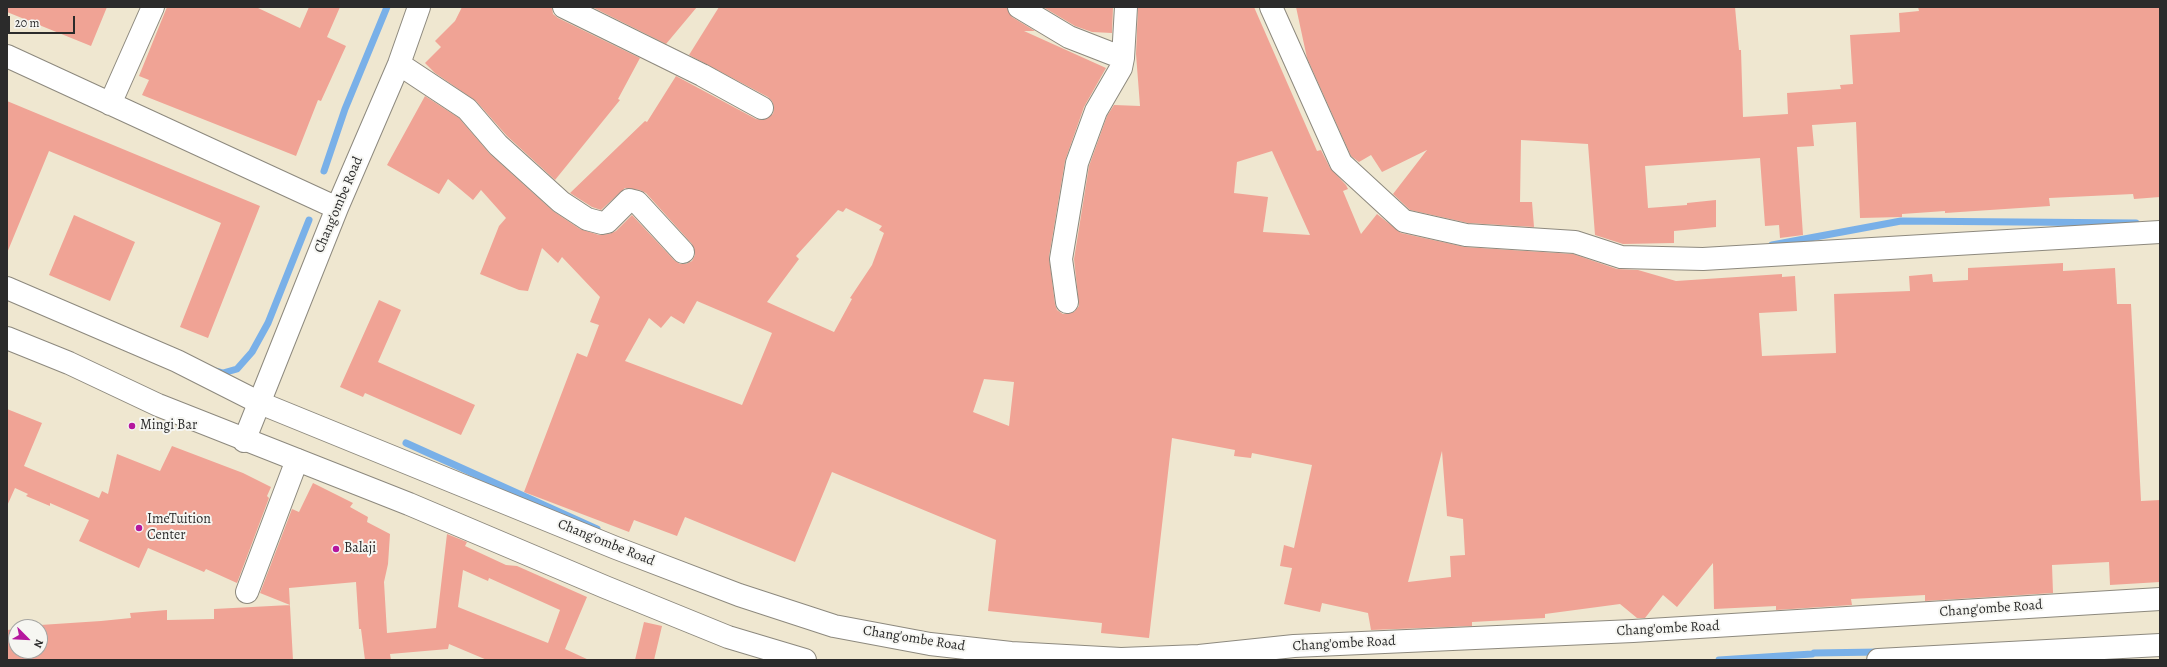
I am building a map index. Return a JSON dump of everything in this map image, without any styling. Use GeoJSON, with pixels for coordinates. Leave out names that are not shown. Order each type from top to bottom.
{"type":"FeatureCollection","features":[{"type":"Feature","properties":{"kind":"main road"},"geometry":{"type":"LineString","coordinates":[[110,104],[153,7]]}},
{"type":"Feature","properties":{"kind":"main road","name":"Chang'ombe Road"},"geometry":{"type":"LineString","coordinates":[[244,441],[337,208],[399,64],[419,7]]}},
{"type":"Feature","properties":{"kind":"main road"},"geometry":{"type":"LineString","coordinates":[[564,7],[702,75],[762,108]]}},
{"type":"Feature","properties":{"kind":"main road"},"geometry":{"type":"LineString","coordinates":[[1019,7],[1069,37],[1124,58]]}},
{"type":"Feature","properties":{"kind":"main road"},"geometry":{"type":"LineString","coordinates":[[1066,302],[1061,259],[1077,163],[1096,111],[1121,68],[1124,58],[1126,7]]}},
{"type":"Feature","properties":{"kind":"main road"},"geometry":{"type":"LineString","coordinates":[[1270,7],[1340,163],[1404,221],[1466,235],[1575,242],[1621,257],[1696,259],[2160,232]]}},
{"type":"Feature","properties":{"kind":"main road"},"geometry":{"type":"LineString","coordinates":[[7,56],[337,208]]}},
{"type":"Feature","properties":{"kind":"main road"},"geometry":{"type":"LineString","coordinates":[[399,64],[467,109],[498,145],[568,206],[587,219],[602,223],[607,222],[629,200],[637,202],[683,252]]}},
{"type":"Feature","properties":{"kind":"main road","name":"Chang'ombe Road"},"geometry":{"type":"LineString","coordinates":[[7,288],[177,361],[260,403],[616,548],[740,595],[834,626],[930,644],[1010,653],[1121,659],[1198,656],[1294,646],[1633,631],[2160,598]]}},
{"type":"Feature","properties":{"kind":"main road"},"geometry":{"type":"LineString","coordinates":[[7,338],[69,363],[158,405],[244,441],[409,504],[728,637],[805,660]]}},
{"type":"Feature","properties":{"kind":"main road"},"geometry":{"type":"LineString","coordinates":[[248,592],[297,460]]}},
{"type":"Feature","properties":{"kind":"main road"},"geometry":{"type":"LineString","coordinates":[[1878,660],[2160,645]]}},
{"type":"Feature","properties":{"kind":"building"},"geometry":{"type":"Polygon","coordinates":[[[7,7],[107,7],[91,46],[7,12],[7,7]]]}},
{"type":"Feature","properties":{"kind":"building"},"geometry":{"type":"Polygon","coordinates":[[[167,7],[256,7],[300,28],[309,7],[340,7],[327,37],[346,46],[321,101],[318,100],[296,156],[142,95],[149,80],[139,76],[167,7]]]}},
{"type":"Feature","properties":{"kind":"building"},"geometry":{"type":"Polygon","coordinates":[[[462,7],[552,7],[553,14],[558,18],[640,58],[618,99],[620,100],[555,180],[507,136],[476,101],[435,73],[425,63],[441,47],[435,41],[455,21],[462,7]]]}},
{"type":"Feature","properties":{"kind":"building"},"geometry":{"type":"Polygon","coordinates":[[[592,7],[697,7],[666,44],[592,7]]]}},
{"type":"Feature","properties":{"kind":"building"},"geometry":{"type":"Polygon","coordinates":[[[719,7],[1007,7],[1012,17],[1035,31],[1024,31],[1106,68],[1084,107],[1065,161],[1049,257],[1055,304],[1057,310],[1063,314],[1074,312],[1079,306],[1074,259],[1089,166],[1107,116],[1114,105],[1140,106],[1136,54],[1138,7],[1254,7],[1317,151],[1321,150],[1330,168],[1348,189],[1343,191],[1361,234],[1377,214],[1401,233],[1465,247],[1573,254],[1617,269],[1638,270],[1676,281],[1782,274],[1782,277],[1795,276],[1797,311],[1759,313],[1762,356],[1836,353],[1834,294],[1910,291],[1909,276],[1932,274],[1933,282],[1968,280],[1968,268],[2063,263],[2063,271],[2115,268],[2117,304],[2131,304],[2141,501],[2160,500],[2160,582],[2110,585],[2109,562],[2052,565],[2053,593],[1925,601],[1925,595],[1851,599],[1852,605],[1776,610],[1776,606],[1714,609],[1713,563],[1677,607],[1663,595],[1645,618],[1637,618],[1620,604],[1545,614],[1545,618],[1472,622],[1472,626],[1371,630],[1368,613],[1322,603],[1320,612],[1284,604],[1292,568],[1280,566],[1284,545],[1294,548],[1312,465],[1252,453],[1251,458],[1234,456],[1235,450],[1172,438],[1149,638],[1101,633],[1102,623],[988,611],[996,540],[832,472],[795,562],[685,517],[677,536],[634,520],[629,532],[524,492],[577,353],[587,357],[599,325],[590,322],[600,297],[562,257],[558,263],[542,248],[528,291],[519,290],[480,274],[499,226],[506,218],[481,190],[473,200],[448,179],[439,194],[387,165],[425,96],[459,118],[490,154],[553,211],[580,229],[599,235],[609,234],[616,231],[632,215],[674,260],[680,264],[686,264],[692,261],[695,255],[692,244],[646,193],[640,190],[625,188],[601,210],[592,207],[570,193],[645,121],[647,122],[676,76],[756,119],[763,120],[773,114],[774,107],[772,101],[768,97],[689,55],[719,7]],[[1272,151],[1237,162],[1234,193],[1268,197],[1263,232],[1310,235],[1272,151]],[[846,208],[843,212],[838,210],[796,256],[799,259],[767,302],[834,332],[852,299],[850,298],[872,265],[884,233],[879,230],[882,226],[846,208]],[[697,301],[684,324],[671,316],[661,328],[649,318],[625,361],[742,405],[772,333],[697,301]],[[984,379],[973,412],[1009,426],[1014,382],[984,379]],[[1442,451],[1408,582],[1451,577],[1450,556],[1465,555],[1463,519],[1447,516],[1442,451]]]}},
{"type":"Feature","properties":{"kind":"building"},"geometry":{"type":"Polygon","coordinates":[[[1043,7],[1113,7],[1112,33],[1092,32],[1075,26],[1043,7]]]}},
{"type":"Feature","properties":{"kind":"building"},"geometry":{"type":"Polygon","coordinates":[[[1296,7],[1735,7],[1739,50],[1741,50],[1743,117],[1788,114],[1787,93],[1841,89],[1840,85],[1853,84],[1850,35],[1900,32],[1899,13],[1919,11],[1918,7],[2160,7],[2160,197],[2134,199],[2133,194],[2049,198],[2050,206],[1945,213],[1945,211],[1902,214],[1902,217],[1860,218],[1856,122],[1812,125],[1814,146],[1797,147],[1803,235],[1780,238],[1779,225],[1765,226],[1760,158],[1645,166],[1648,208],[1687,205],[1687,203],[1716,200],[1716,227],[1674,231],[1674,243],[1623,244],[1595,235],[1588,144],[1521,140],[1520,202],[1532,202],[1534,227],[1468,223],[1410,210],[1393,194],[1427,150],[1382,172],[1371,155],[1359,162],[1351,156],[1307,58],[1296,7]]]}},
{"type":"Feature","properties":{"kind":"building"},"geometry":{"type":"Polygon","coordinates":[[[7,101],[260,206],[208,338],[180,327],[221,223],[49,151],[7,253],[7,101]]]}},
{"type":"Feature","properties":{"kind":"building"},"geometry":{"type":"Polygon","coordinates":[[[74,215],[135,242],[110,301],[49,275],[74,215]]]}},
{"type":"Feature","properties":{"kind":"building"},"geometry":{"type":"Polygon","coordinates":[[[379,300],[401,310],[378,362],[475,405],[461,435],[365,393],[363,397],[340,387],[379,300]]]}},
{"type":"Feature","properties":{"kind":"building"},"geometry":{"type":"Polygon","coordinates":[[[7,409],[42,423],[24,466],[99,498],[102,491],[108,494],[117,454],[160,471],[172,446],[243,473],[271,487],[267,496],[269,498],[237,583],[206,569],[204,572],[148,548],[139,568],[79,541],[89,520],[50,503],[50,506],[26,496],[28,494],[15,488],[7,506],[7,409]]]}},
{"type":"Feature","properties":{"kind":"building"},"geometry":{"type":"Polygon","coordinates":[[[313,483],[353,503],[350,507],[368,517],[367,522],[390,534],[388,564],[384,582],[387,633],[436,628],[447,534],[467,542],[465,546],[506,565],[517,566],[587,597],[565,649],[589,660],[487,660],[449,644],[448,649],[390,654],[391,660],[365,660],[361,629],[359,629],[356,582],[289,588],[290,605],[260,593],[292,509],[299,512],[313,483]],[[463,570],[458,607],[548,643],[560,610],[489,578],[488,581],[463,570]]]}},
{"type":"Feature","properties":{"kind":"building"},"geometry":{"type":"Polygon","coordinates":[[[290,605],[293,660],[7,660],[7,630],[8,659],[48,659],[48,624],[131,618],[130,613],[167,610],[167,620],[214,619],[214,609],[290,605]]]}},
{"type":"Feature","properties":{"kind":"building"},"geometry":{"type":"Polygon","coordinates":[[[644,622],[662,626],[654,660],[635,660],[644,622]]]}},
{"type":"Feature","properties":{"kind":"waterway"},"geometry":{"type":"LineString","coordinates":[[324,171],[345,109],[387,7]]}},
{"type":"Feature","properties":{"kind":"waterway"},"geometry":{"type":"LineString","coordinates":[[216,371],[223,373],[237,369],[252,352],[268,323],[309,220]]}},
{"type":"Feature","properties":{"kind":"waterway"},"geometry":{"type":"LineString","coordinates":[[1772,245],[1901,221],[2136,223]]}},
{"type":"Feature","properties":{"kind":"waterway"},"geometry":{"type":"LineString","coordinates":[[406,443],[597,529]]}},
{"type":"Feature","properties":{"kind":"waterway"},"geometry":{"type":"LineString","coordinates":[[1814,653],[1879,652]]}},
{"type":"Feature","properties":{"kind":"waterway"},"geometry":{"type":"LineString","coordinates":[[1719,660],[1812,654]]}},
{"type":"Feature","properties":{"kind":"place","name":"Mingi Bar"},"geometry":{"type":"Point","coordinates":[132,426]}},
{"type":"Feature","properties":{"kind":"place","name":"ImeTuition Center"},"geometry":{"type":"Point","coordinates":[139,528]}},
{"type":"Feature","properties":{"kind":"place","name":"Balaji"},"geometry":{"type":"Point","coordinates":[336,549]}}]}
